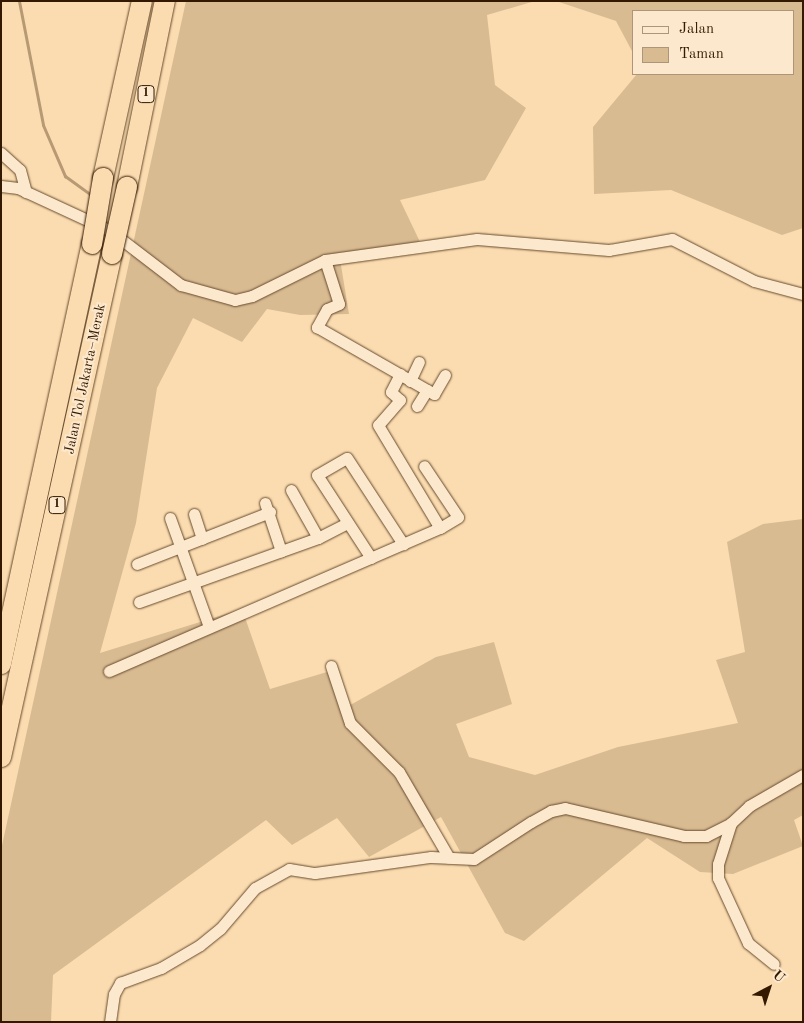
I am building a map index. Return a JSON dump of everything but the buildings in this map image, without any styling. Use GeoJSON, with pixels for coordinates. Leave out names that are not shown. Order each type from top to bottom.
{"type":"FeatureCollection","features":[{"type":"Feature","properties":{"kind":"highway","name":"Jalan Tol Jakarta–Merak"},"geometry":{"type":"LineString","coordinates":[[1,664],[92,244],[103,178],[142,1]]}},
{"type":"Feature","properties":{"kind":"highway","name":"Jalan Tol Jakarta–Merak"},"geometry":{"type":"LineString","coordinates":[[1,757],[127,187],[165,1]]}},
{"type":"Feature","properties":{"kind":"street"},"geometry":{"type":"LineString","coordinates":[[1,153],[20,170],[26,192]]}},
{"type":"Feature","properties":{"kind":"street"},"geometry":{"type":"LineString","coordinates":[[1,186],[26,192],[109,230],[181,285],[221,298],[235,300],[252,296],[325,260],[477,239],[524,241],[584,250],[609,250],[672,239],[754,281],[803,294]]}},
{"type":"Feature","properties":{"kind":"street"},"geometry":{"type":"LineString","coordinates":[[325,260],[339,304],[327,309],[317,327],[434,394],[445,375]]}},
{"type":"Feature","properties":{"kind":"street"},"geometry":{"type":"LineString","coordinates":[[410,381],[419,362]]}},
{"type":"Feature","properties":{"kind":"street"},"geometry":{"type":"LineString","coordinates":[[400,374],[391,392],[400,400],[378,425],[440,528]]}},
{"type":"Feature","properties":{"kind":"street"},"geometry":{"type":"LineString","coordinates":[[417,406],[427,390]]}},
{"type":"Feature","properties":{"kind":"street"},"geometry":{"type":"LineString","coordinates":[[371,558],[346,524],[317,475],[347,458],[403,544]]}},
{"type":"Feature","properties":{"kind":"street"},"geometry":{"type":"LineString","coordinates":[[109,671],[440,528],[458,517],[424,466]]}},
{"type":"Feature","properties":{"kind":"street"},"geometry":{"type":"LineString","coordinates":[[291,490],[318,538]]}},
{"type":"Feature","properties":{"kind":"street"},"geometry":{"type":"LineString","coordinates":[[137,564],[202,539],[268,508],[281,551]]}},
{"type":"Feature","properties":{"kind":"street"},"geometry":{"type":"LineString","coordinates":[[194,514],[202,539]]}},
{"type":"Feature","properties":{"kind":"street"},"geometry":{"type":"LineString","coordinates":[[170,518],[210,628]]}},
{"type":"Feature","properties":{"kind":"street"},"geometry":{"type":"LineString","coordinates":[[139,602],[192,581],[318,538],[346,524]]}},
{"type":"Feature","properties":{"kind":"street"},"geometry":{"type":"LineString","coordinates":[[331,666],[350,723],[399,772],[449,858]]}},
{"type":"Feature","properties":{"kind":"street"},"geometry":{"type":"LineString","coordinates":[[110,1022],[114,994],[120,983],[161,968],[200,945],[220,929],[244,898],[276,874],[289,870],[315,873],[431,857],[474,859],[531,822],[551,811],[566,808],[694,838],[712,834],[731,823],[749,806],[803,775]]}},
{"type":"Feature","properties":{"kind":"street"},"geometry":{"type":"LineString","coordinates":[[731,823],[718,864],[718,878],[748,942],[774,964]]}},
{"type":"Feature","properties":{"kind":"green space"},"geometry":{"type":"Polygon","coordinates":[[[186,1],[535,1],[487,15],[495,85],[526,108],[485,180],[400,200],[421,244],[339,253],[349,314],[300,315],[267,309],[242,342],[193,318],[157,388],[136,523],[100,653],[242,609],[270,689],[327,672],[345,708],[436,657],[494,642],[512,704],[456,724],[469,757],[535,775],[618,747],[738,723],[716,660],[745,652],[727,542],[763,524],[803,519],[803,815],[794,820],[803,846],[733,874],[700,872],[647,838],[524,941],[505,933],[441,817],[369,857],[337,818],[292,845],[266,820],[53,975],[51,1022],[1,1022],[1,850],[186,1]]]}},
{"type":"Feature","properties":{"kind":"green space"},"geometry":{"type":"Polygon","coordinates":[[[556,1],[803,1],[803,228],[782,235],[671,190],[594,194],[593,127],[636,75],[794,75],[794,10],[632,10],[632,51],[616,21],[556,1]]]}},
{"type":"Feature","properties":{"kind":"waterway"},"geometry":{"type":"LineString","coordinates":[[19,1],[43,125],[65,176],[94,197]]}}]}
